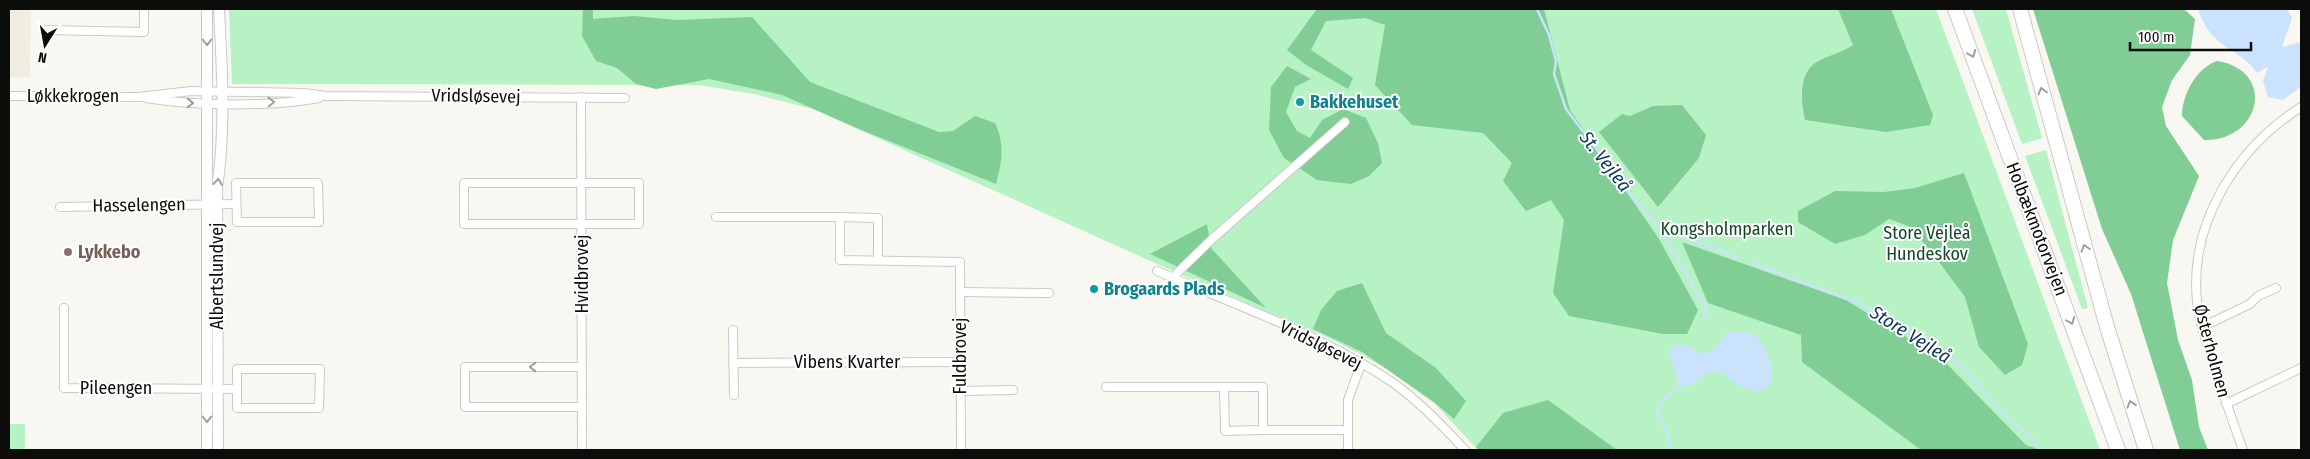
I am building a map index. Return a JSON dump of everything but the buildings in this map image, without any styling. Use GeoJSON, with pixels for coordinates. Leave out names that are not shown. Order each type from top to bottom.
{"type":"FeatureCollection","features":[{"type":"Feature","properties":{"kind":"highway","name":"Holbækmotorvejen"},"geometry":{"type":"LineString","coordinates":[[1955,9],[2118,450]]}},
{"type":"Feature","properties":{"kind":"highway","name":"Holbækmotorvejen"},"geometry":{"type":"LineString","coordinates":[[2020,9],[2107,327],[2146,450]]}},
{"type":"Feature","properties":{"kind":"street"},"geometry":{"type":"LineString","coordinates":[[46,30],[144,32],[144,9]]}},
{"type":"Feature","properties":{"kind":"street","name":"Albertslundvej"},"geometry":{"type":"LineString","coordinates":[[207,9],[207,103],[212,204],[212,389],[207,450]]}},
{"type":"Feature","properties":{"kind":"street","name":"Albertslundvej"},"geometry":{"type":"LineString","coordinates":[[212,204],[221,159],[222,91],[219,9]]}},
{"type":"Feature","properties":{"kind":"street","name":"Løkkekrogen"},"geometry":{"type":"LineString","coordinates":[[9,96],[138,96],[175,91],[222,91]]}},
{"type":"Feature","properties":{"kind":"street","name":"Vridsløsevej"},"geometry":{"type":"LineString","coordinates":[[222,91],[304,93],[326,96],[625,98]]}},
{"type":"Feature","properties":{"kind":"street","name":"Løkkekrogen"},"geometry":{"type":"LineString","coordinates":[[138,96],[187,103],[222,103]]}},
{"type":"Feature","properties":{"kind":"street","name":"Vridsløsevej"},"geometry":{"type":"LineString","coordinates":[[222,103],[303,101],[326,96]]}},
{"type":"Feature","properties":{"kind":"street","name":"Hvidbrovej"},"geometry":{"type":"LineString","coordinates":[[581,97],[582,450]]}},
{"type":"Feature","properties":{"kind":"street","name":"Østerholmen"},"geometry":{"type":"LineString","coordinates":[[2243,450],[2226,404],[2202,327],[2197,301],[2197,268],[2205,227],[2216,200],[2233,170],[2257,143],[2301,107]]}},
{"type":"Feature","properties":{"kind":"street"},"geometry":{"type":"LineString","coordinates":[[1172,278],[1178,270],[1222,230],[1345,122]]}},
{"type":"Feature","properties":{"kind":"street"},"geometry":{"type":"LineString","coordinates":[[236,183],[318,183],[319,222],[237,222],[236,204],[236,183]]}},
{"type":"Feature","properties":{"kind":"street"},"geometry":{"type":"LineString","coordinates":[[464,183],[582,183],[639,183],[639,224],[464,224],[464,183]]}},
{"type":"Feature","properties":{"kind":"street","name":"Hasselengen"},"geometry":{"type":"LineString","coordinates":[[60,206],[236,204]]}},
{"type":"Feature","properties":{"kind":"street"},"geometry":{"type":"LineString","coordinates":[[716,217],[840,217],[878,218],[878,260],[840,260],[840,217]]}},
{"type":"Feature","properties":{"kind":"street","name":"Fuldbrovej"},"geometry":{"type":"LineString","coordinates":[[878,260],[960,262],[961,450]]}},
{"type":"Feature","properties":{"kind":"street","name":"Vridsløsevej"},"geometry":{"type":"LineString","coordinates":[[1157,271],[1311,338],[1361,364],[1405,392],[1447,430],[1465,450]]}},
{"type":"Feature","properties":{"kind":"street"},"geometry":{"type":"LineString","coordinates":[[2202,327],[2250,304],[2258,296],[2276,288]]}},
{"type":"Feature","properties":{"kind":"street"},"geometry":{"type":"LineString","coordinates":[[960,292],[1049,293]]}},
{"type":"Feature","properties":{"kind":"street","name":"Pileengen"},"geometry":{"type":"LineString","coordinates":[[64,308],[64,388],[212,389]]}},
{"type":"Feature","properties":{"kind":"street"},"geometry":{"type":"LineString","coordinates":[[733,330],[734,396]]}},
{"type":"Feature","properties":{"kind":"street","name":"Vibens Kvarter"},"geometry":{"type":"LineString","coordinates":[[734,362],[960,362]]}},
{"type":"Feature","properties":{"kind":"street"},"geometry":{"type":"LineString","coordinates":[[1348,450],[1348,400],[1361,364]]}},
{"type":"Feature","properties":{"kind":"street"},"geometry":{"type":"LineString","coordinates":[[582,367],[465,367],[465,407],[582,407]]}},
{"type":"Feature","properties":{"kind":"street"},"geometry":{"type":"LineString","coordinates":[[2226,404],[2301,368]]}},
{"type":"Feature","properties":{"kind":"street"},"geometry":{"type":"LineString","coordinates":[[237,369],[320,369],[320,408],[237,408],[237,389],[237,369]]}},
{"type":"Feature","properties":{"kind":"street"},"geometry":{"type":"LineString","coordinates":[[1106,387],[1262,387],[1263,430]]}},
{"type":"Feature","properties":{"kind":"street"},"geometry":{"type":"LineString","coordinates":[[1224,387],[1225,431],[1348,430]]}},
{"type":"Feature","properties":{"kind":"street"},"geometry":{"type":"LineString","coordinates":[[212,389],[237,389]]}},
{"type":"Feature","properties":{"kind":"street","name":"Albertslundvej"},"geometry":{"type":"LineString","coordinates":[[212,389],[218,450]]}},
{"type":"Feature","properties":{"kind":"street"},"geometry":{"type":"LineString","coordinates":[[961,391],[1013,390]]}},
{"type":"Feature","properties":{"kind":"shaded area"},"geometry":{"type":"Polygon","coordinates":[[[9,9],[31,9],[30,78],[9,77],[9,9]]]}},
{"type":"Feature","properties":{"kind":"green space","name":"Kongsholmparken"},"geometry":{"type":"Polygon","coordinates":[[[229,9],[1936,9],[2100,450],[1478,450],[1435,404],[1384,367],[1335,341],[1157,264],[813,109],[754,94],[699,85],[232,84],[229,9]]]}},
{"type":"Feature","properties":{"kind":"green space"},"geometry":{"type":"Polygon","coordinates":[[[583,9],[593,9],[593,19],[634,16],[677,20],[752,17],[810,82],[939,132],[953,131],[975,116],[995,123],[1002,153],[996,184],[859,129],[782,95],[709,79],[656,89],[636,84],[617,68],[596,61],[582,36],[583,9]]]}},
{"type":"Feature","properties":{"kind":"green space"},"geometry":{"type":"Polygon","coordinates":[[[1317,9],[1544,9],[1570,110],[1659,239],[1698,310],[1687,334],[1663,334],[1569,316],[1553,293],[1564,220],[1551,200],[1526,211],[1503,181],[1512,163],[1483,133],[1412,125],[1375,85],[1385,25],[1365,18],[1326,21],[1311,50],[1353,78],[1348,89],[1306,65],[1287,50],[1317,9]]]}},
{"type":"Feature","properties":{"kind":"green space"},"geometry":{"type":"Polygon","coordinates":[[[1838,9],[1891,9],[1933,115],[1930,125],[1886,132],[1805,120],[1802,88],[1807,73],[1817,62],[1853,45],[1838,9]]]}},
{"type":"Feature","properties":{"kind":"green space"},"geometry":{"type":"Polygon","coordinates":[[[1972,9],[2006,9],[2042,138],[2022,144],[1972,9]]]}},
{"type":"Feature","properties":{"kind":"green space"},"geometry":{"type":"Polygon","coordinates":[[[2033,9],[2184,9],[2195,19],[2190,55],[2172,80],[2162,107],[2166,126],[2199,176],[2173,240],[2167,283],[2178,340],[2192,380],[2199,427],[2208,450],[2180,450],[2131,294],[2102,229],[2033,9]]]}},
{"type":"Feature","properties":{"kind":"green space"},"geometry":{"type":"Polygon","coordinates":[[[2217,61],[2236,67],[2248,77],[2254,90],[2254,104],[2249,118],[2239,129],[2224,137],[2204,140],[2182,116],[2183,108],[2188,91],[2197,76],[2209,65],[2217,61]]]}},
{"type":"Feature","properties":{"kind":"green space"},"geometry":{"type":"Polygon","coordinates":[[[1287,66],[1311,79],[1295,87],[1286,112],[1297,131],[1310,138],[1322,120],[1343,109],[1366,118],[1378,143],[1382,163],[1369,176],[1351,184],[1317,180],[1284,158],[1269,130],[1271,87],[1287,66]]]}},
{"type":"Feature","properties":{"kind":"green space"},"geometry":{"type":"Polygon","coordinates":[[[1682,105],[1706,135],[1699,158],[1658,207],[1599,132],[1622,114],[1630,116],[1653,106],[1682,105]]]}},
{"type":"Feature","properties":{"kind":"green space"},"geometry":{"type":"Polygon","coordinates":[[[2046,150],[2088,308],[2082,309],[2025,156],[2046,150]]]}},
{"type":"Feature","properties":{"kind":"green space","name":"Store Vejleå Hundeskov"},"geometry":{"type":"Polygon","coordinates":[[[1964,173],[2028,344],[2022,365],[2005,375],[1979,347],[1965,297],[1911,227],[1889,219],[1865,235],[1835,244],[1798,222],[1798,211],[1835,191],[1884,192],[1915,188],[1964,173]]]}},
{"type":"Feature","properties":{"kind":"green space"},"geometry":{"type":"Polygon","coordinates":[[[1207,224],[1211,248],[1266,308],[1150,254],[1207,224]]]}},
{"type":"Feature","properties":{"kind":"green space"},"geometry":{"type":"Polygon","coordinates":[[[1682,242],[1846,300],[1942,359],[2026,445],[2041,450],[1921,450],[1802,362],[1801,335],[1708,303],[1682,242]]]}},
{"type":"Feature","properties":{"kind":"green space"},"geometry":{"type":"Polygon","coordinates":[[[1362,283],[1386,333],[1436,368],[1466,401],[1454,419],[1434,402],[1362,352],[1313,329],[1321,310],[1337,291],[1362,283]]]}},
{"type":"Feature","properties":{"kind":"green space"},"geometry":{"type":"Polygon","coordinates":[[[1548,400],[1617,450],[1478,450],[1476,447],[1503,413],[1548,400]]]}},
{"type":"Feature","properties":{"kind":"green space"},"geometry":{"type":"Polygon","coordinates":[[[9,424],[25,424],[25,450],[9,450],[9,424]]]}},
{"type":"Feature","properties":{"kind":"water"},"geometry":{"type":"Polygon","coordinates":[[[2198,9],[2287,9],[2292,18],[2282,47],[2301,42],[2301,86],[2283,100],[2268,97],[2263,81],[2268,67],[2257,73],[2242,57],[2218,41],[2210,33],[2198,9]]]}},
{"type":"Feature","properties":{"kind":"water"},"geometry":{"type":"Polygon","coordinates":[[[1728,331],[1741,331],[1756,335],[1765,349],[1771,364],[1772,375],[1770,384],[1766,389],[1759,391],[1751,390],[1735,383],[1724,373],[1718,372],[1709,373],[1690,386],[1682,385],[1678,381],[1669,352],[1671,348],[1677,344],[1688,346],[1699,354],[1713,350],[1728,331]]]}},
{"type":"Feature","properties":{"kind":"waterway","name":"St. Vejleå"},"geometry":{"type":"LineString","coordinates":[[1537,9],[1549,35],[1556,61],[1554,74],[1566,109],[1639,205],[1659,227],[1739,258]]}},
{"type":"Feature","properties":{"kind":"waterway"},"geometry":{"type":"LineString","coordinates":[[1659,228],[1707,309],[1703,320]]}},
{"type":"Feature","properties":{"kind":"waterway","name":"Store Vejleå"},"geometry":{"type":"LineString","coordinates":[[1752,263],[1863,305],[1895,322],[1963,367],[2002,412],[2036,442],[2038,450]]}},
{"type":"Feature","properties":{"kind":"waterway"},"geometry":{"type":"LineString","coordinates":[[1670,450],[1666,430],[1656,412],[1660,403],[1682,383]]}},
{"type":"Feature","properties":{"kind":"place","name":"Bakkehuset"},"geometry":{"type":"Point","coordinates":[1300,102]}},
{"type":"Feature","properties":{"kind":"place","name":"Lykkebo"},"geometry":{"type":"Point","coordinates":[68,252]}},
{"type":"Feature","properties":{"kind":"place","name":"Brogaards Plads"},"geometry":{"type":"Point","coordinates":[1094,289]}}]}
